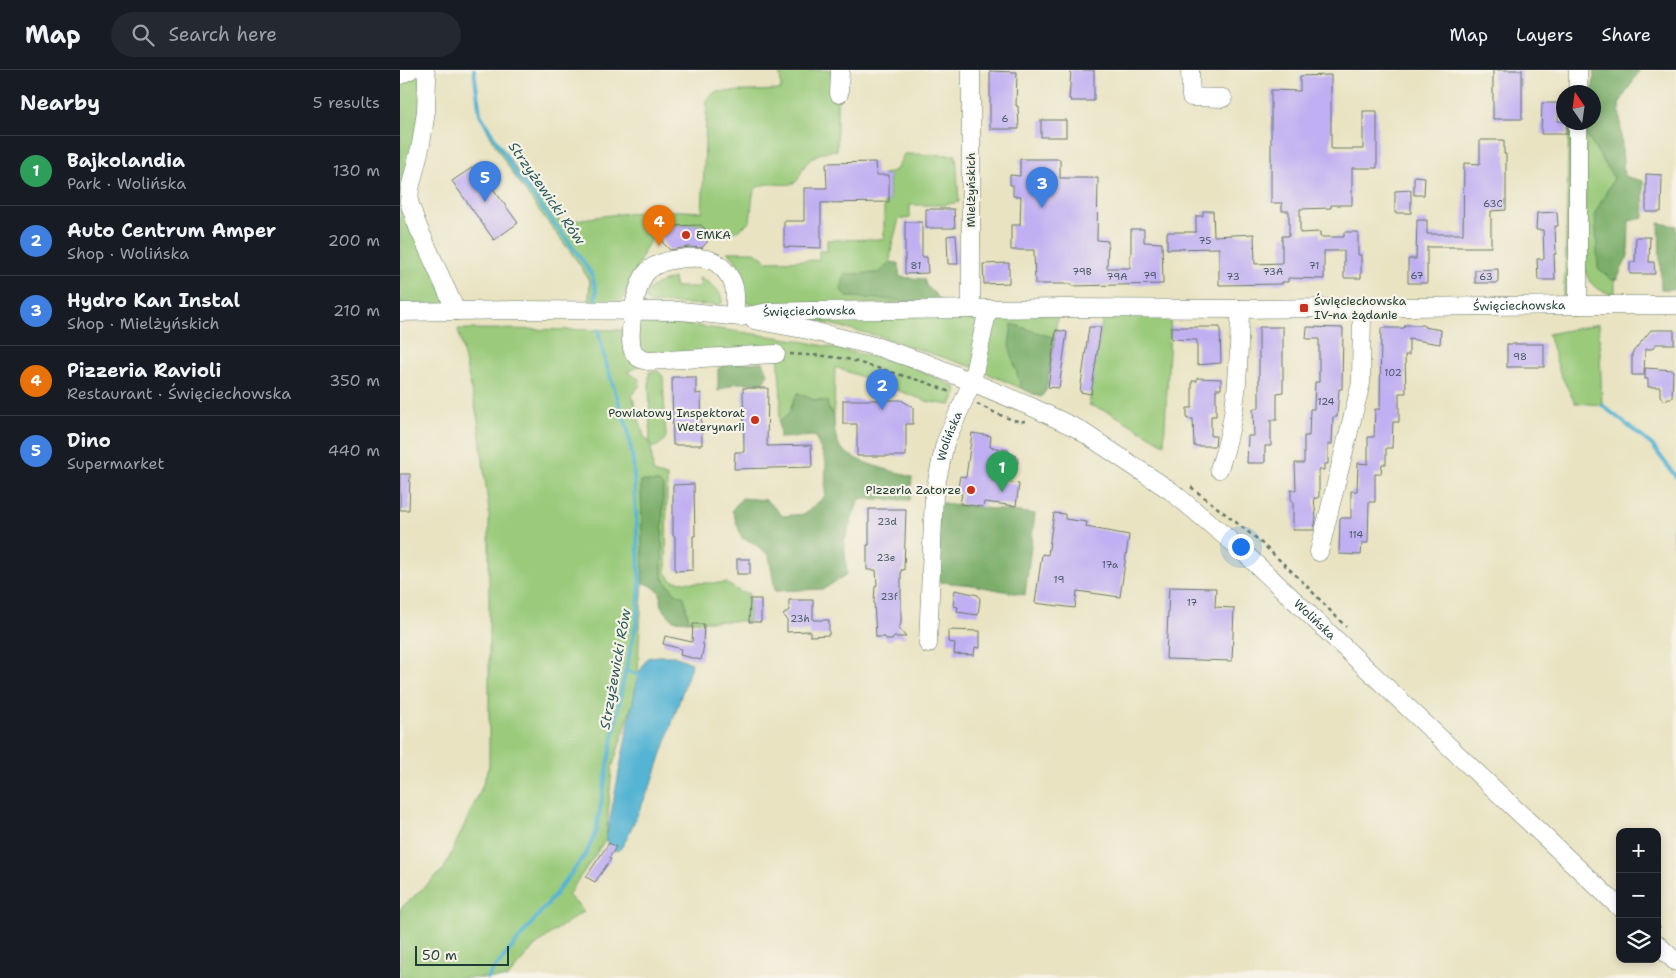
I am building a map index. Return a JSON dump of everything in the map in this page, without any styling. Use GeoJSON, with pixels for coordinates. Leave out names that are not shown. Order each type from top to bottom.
{"type":"FeatureCollection","features":[{"type":"Feature","properties":{"kind":"street"},"geometry":{"type":"LineString","coordinates":[[400,75],[410,70]]}},
{"type":"Feature","properties":{"kind":"street"},"geometry":{"type":"LineString","coordinates":[[426,70],[426,111],[409,202],[418,227],[456,311]]}},
{"type":"Feature","properties":{"kind":"street"},"geometry":{"type":"LineString","coordinates":[[839,94],[840,70]]}},
{"type":"Feature","properties":{"kind":"street","name":"Mielżyńskich"},"geometry":{"type":"LineString","coordinates":[[971,70],[980,309]]}},
{"type":"Feature","properties":{"kind":"street"},"geometry":{"type":"LineString","coordinates":[[1190,70],[1190,97],[1223,98]]}},
{"type":"Feature","properties":{"kind":"street"},"geometry":{"type":"LineString","coordinates":[[1578,70],[1578,85]]}},
{"type":"Feature","properties":{"kind":"street"},"geometry":{"type":"LineString","coordinates":[[1578,130],[1578,305]]}},
{"type":"Feature","properties":{"kind":"street"},"geometry":{"type":"LineString","coordinates":[[738,317],[735,291],[731,279],[725,270],[715,262],[703,259],[668,260],[646,272],[640,283],[632,311],[633,351],[643,360],[776,354]]}},
{"type":"Feature","properties":{"kind":"street","name":"Święciechowska"},"geometry":{"type":"LineString","coordinates":[[400,312],[681,311],[738,317],[768,312],[980,309],[1676,305]]}},
{"type":"Feature","properties":{"kind":"street"},"geometry":{"type":"LineString","coordinates":[[1319,552],[1360,389],[1362,371],[1362,307]]}},
{"type":"Feature","properties":{"kind":"street"},"geometry":{"type":"LineString","coordinates":[[972,382],[980,309]]}},
{"type":"Feature","properties":{"kind":"street"},"geometry":{"type":"LineString","coordinates":[[1219,469],[1228,436],[1238,383],[1240,309]]}},
{"type":"Feature","properties":{"kind":"street","name":"Wolińska"},"geometry":{"type":"LineString","coordinates":[[738,317],[808,330],[878,347],[926,362],[1078,429],[1170,492],[1238,547],[1616,904]]}},
{"type":"Feature","properties":{"kind":"street","name":"Wolińska"},"geometry":{"type":"LineString","coordinates":[[928,644],[934,495],[945,443],[972,382]]}},
{"type":"Feature","properties":{"kind":"street"},"geometry":{"type":"LineString","coordinates":[[1661,948],[1676,962]]}},
{"type":"Feature","properties":{"kind":"path"},"geometry":{"type":"LineString","coordinates":[[776,354],[847,359],[928,383],[1014,420]]}},
{"type":"Feature","properties":{"kind":"green space"},"geometry":{"type":"Polygon","coordinates":[[[425,70],[410,189],[453,304],[400,304],[400,75],[425,70]]]}},
{"type":"Feature","properties":{"kind":"green space"},"geometry":{"type":"Polygon","coordinates":[[[780,70],[839,70],[837,85],[837,150],[827,151],[810,159],[798,180],[794,183],[784,185],[767,184],[757,188],[753,194],[750,222],[737,231],[724,234],[701,225],[670,226],[657,231],[645,249],[624,298],[616,306],[588,311],[590,282],[580,265],[512,173],[489,134],[480,114],[518,172],[566,228],[569,221],[619,214],[651,211],[702,212],[707,99],[715,92],[781,90],[780,70]]]}},
{"type":"Feature","properties":{"kind":"green space"},"geometry":{"type":"Polygon","coordinates":[[[1595,70],[1639,71],[1619,104],[1624,176],[1643,181],[1644,218],[1629,221],[1628,256],[1617,279],[1612,280],[1598,268],[1595,213],[1614,178],[1587,136],[1588,130],[1601,130],[1601,85],[1593,85],[1595,70]]]}},
{"type":"Feature","properties":{"kind":"green space"},"geometry":{"type":"Polygon","coordinates":[[[1612,70],[1615,295],[1604,292],[1592,284],[1585,269],[1586,130],[1601,130],[1601,85],[1594,85],[1596,78],[1612,70]]]}},
{"type":"Feature","properties":{"kind":"green space"},"geometry":{"type":"Polygon","coordinates":[[[1569,130],[1572,130],[1569,241],[1572,284],[1570,291],[1563,297],[1569,130]]]}},
{"type":"Feature","properties":{"kind":"green space"},"geometry":{"type":"Polygon","coordinates":[[[904,154],[956,155],[959,202],[944,205],[910,205],[910,218],[899,219],[892,245],[890,262],[879,273],[845,274],[927,302],[760,307],[747,303],[741,296],[738,266],[735,259],[727,252],[755,252],[767,261],[819,260],[819,251],[827,251],[827,240],[884,239],[884,203],[889,202],[889,175],[881,175],[896,170],[904,154]]]}},
{"type":"Feature","properties":{"kind":"green space"},"geometry":{"type":"Polygon","coordinates":[[[1659,223],[1676,226],[1676,289],[1661,289],[1659,223]]]}},
{"type":"Feature","properties":{"kind":"green space"},"geometry":{"type":"Polygon","coordinates":[[[890,262],[898,263],[900,277],[924,279],[926,285],[941,300],[938,306],[927,302],[847,297],[841,290],[845,274],[879,273],[890,262]]]}},
{"type":"Feature","properties":{"kind":"green space"},"geometry":{"type":"Polygon","coordinates":[[[674,278],[675,287],[701,287],[699,278],[707,281],[718,291],[722,303],[718,305],[649,303],[645,298],[652,287],[674,278]]]}},
{"type":"Feature","properties":{"kind":"green space"},"geometry":{"type":"Polygon","coordinates":[[[1058,314],[1046,390],[1041,397],[975,368],[882,337],[792,315],[1058,314]]]}},
{"type":"Feature","properties":{"kind":"green space"},"geometry":{"type":"Polygon","coordinates":[[[1103,314],[1171,314],[1164,444],[1111,413],[1089,405],[1103,314]]]}},
{"type":"Feature","properties":{"kind":"green space"},"geometry":{"type":"Polygon","coordinates":[[[637,323],[691,325],[797,340],[902,363],[954,386],[957,391],[951,405],[929,402],[835,367],[834,414],[821,400],[814,400],[798,393],[789,414],[779,422],[781,398],[778,354],[662,356],[640,351],[637,323]]]}},
{"type":"Feature","properties":{"kind":"green space"},"geometry":{"type":"Polygon","coordinates":[[[1012,324],[1055,338],[1046,390],[1041,397],[1021,388],[1009,345],[1012,324]]]}},
{"type":"Feature","properties":{"kind":"green space"},"geometry":{"type":"Polygon","coordinates":[[[1599,324],[1602,405],[1575,403],[1560,373],[1548,334],[1599,324]]]}},
{"type":"Feature","properties":{"kind":"green space"},"geometry":{"type":"Polygon","coordinates":[[[458,329],[625,330],[648,362],[627,372],[639,379],[639,386],[632,395],[644,437],[648,440],[650,446],[649,372],[658,371],[663,376],[666,437],[660,444],[651,448],[653,471],[659,475],[667,476],[666,573],[673,581],[726,583],[742,593],[749,593],[749,621],[689,621],[684,597],[675,593],[662,577],[663,486],[659,482],[641,481],[643,583],[638,675],[634,699],[612,768],[606,839],[568,895],[584,911],[532,949],[507,978],[400,978],[400,909],[444,869],[482,787],[489,765],[489,512],[478,420],[458,329]]]}},
{"type":"Feature","properties":{"kind":"green space"},"geometry":{"type":"Polygon","coordinates":[[[763,362],[768,374],[763,383],[736,383],[718,391],[718,369],[725,364],[763,362]]]}},
{"type":"Feature","properties":{"kind":"green space"},"geometry":{"type":"Polygon","coordinates":[[[798,393],[814,400],[827,401],[829,410],[834,414],[837,441],[848,454],[865,463],[912,477],[910,500],[859,499],[844,542],[847,574],[824,589],[775,591],[769,555],[752,542],[742,538],[732,510],[742,498],[766,500],[783,516],[805,514],[825,496],[826,462],[815,436],[780,438],[779,422],[789,414],[798,393]]]}},
{"type":"Feature","properties":{"kind":"green space"},"geometry":{"type":"Polygon","coordinates":[[[641,481],[659,482],[663,486],[662,577],[675,593],[684,597],[689,621],[673,620],[662,608],[660,592],[650,585],[643,583],[641,481]]]}},
{"type":"Feature","properties":{"kind":"green space"},"geometry":{"type":"Polygon","coordinates":[[[934,502],[1035,514],[1025,595],[972,585],[930,581],[934,502]]]}},
{"type":"Feature","properties":{"kind":"water"},"geometry":{"type":"Polygon","coordinates":[[[674,656],[692,663],[653,780],[626,840],[617,851],[610,847],[606,839],[638,675],[647,658],[674,656]]]}},
{"type":"Feature","properties":{"kind":"building"},"geometry":{"type":"Polygon","coordinates":[[[1071,70],[1094,70],[1094,101],[1071,101],[1069,99],[1071,70]]]}},
{"type":"Feature","properties":{"kind":"building"},"geometry":{"type":"Polygon","coordinates":[[[1493,70],[1522,70],[1522,119],[1493,119],[1493,70]]]}},
{"type":"Feature","properties":{"kind":"building"},"geometry":{"type":"Polygon","coordinates":[[[990,71],[1017,72],[1016,106],[1018,106],[1019,129],[990,129],[990,71]]]}},
{"type":"Feature","properties":{"kind":"building"},"geometry":{"type":"Polygon","coordinates":[[[1331,75],[1331,149],[1363,149],[1363,111],[1377,111],[1377,168],[1352,168],[1352,205],[1331,205],[1331,208],[1300,209],[1300,233],[1320,232],[1320,237],[1344,237],[1344,232],[1358,232],[1361,278],[1344,278],[1344,251],[1324,251],[1324,279],[1288,278],[1288,282],[1282,282],[1282,284],[1219,285],[1219,248],[1167,249],[1167,232],[1196,232],[1196,216],[1203,216],[1203,211],[1213,211],[1214,236],[1254,234],[1255,264],[1282,263],[1282,236],[1289,236],[1289,211],[1282,211],[1282,203],[1271,203],[1271,90],[1300,91],[1300,76],[1331,75]]]}},
{"type":"Feature","properties":{"kind":"building"},"geometry":{"type":"Polygon","coordinates":[[[1542,103],[1556,103],[1556,130],[1567,130],[1567,134],[1541,134],[1542,103]]]}},
{"type":"Feature","properties":{"kind":"building"},"geometry":{"type":"Polygon","coordinates":[[[1041,120],[1066,120],[1066,137],[1041,137],[1041,120]]]}},
{"type":"Feature","properties":{"kind":"building"},"geometry":{"type":"Polygon","coordinates":[[[1480,140],[1504,140],[1504,154],[1506,154],[1506,210],[1491,211],[1491,247],[1427,247],[1427,283],[1408,283],[1408,259],[1416,259],[1417,220],[1427,220],[1427,234],[1463,234],[1464,163],[1480,164],[1480,140]]]}},
{"type":"Feature","properties":{"kind":"building"},"geometry":{"type":"Polygon","coordinates":[[[1020,159],[1060,159],[1060,178],[1098,178],[1097,240],[1108,241],[1107,268],[1130,268],[1131,229],[1144,229],[1144,242],[1162,243],[1163,284],[1072,286],[1072,284],[1035,284],[1034,250],[1011,250],[1011,225],[1020,225],[1021,196],[1013,196],[1013,185],[1010,185],[1010,175],[1020,176],[1020,159]]]}},
{"type":"Feature","properties":{"kind":"building"},"geometry":{"type":"Polygon","coordinates":[[[875,162],[876,175],[889,175],[889,202],[821,203],[821,248],[784,247],[784,221],[804,221],[804,188],[827,188],[826,163],[875,162]]]}},
{"type":"Feature","properties":{"kind":"building"},"geometry":{"type":"Polygon","coordinates":[[[476,165],[518,223],[494,240],[452,181],[476,165]]]}},
{"type":"Feature","properties":{"kind":"building"},"geometry":{"type":"Polygon","coordinates":[[[1646,174],[1662,175],[1661,212],[1646,212],[1646,174]]]}},
{"type":"Feature","properties":{"kind":"building"},"geometry":{"type":"Polygon","coordinates":[[[1414,176],[1425,177],[1424,195],[1414,195],[1414,176]]]}},
{"type":"Feature","properties":{"kind":"building"},"geometry":{"type":"Polygon","coordinates":[[[1411,190],[1411,213],[1395,213],[1395,191],[1411,190]]]}},
{"type":"Feature","properties":{"kind":"building"},"geometry":{"type":"Polygon","coordinates":[[[926,209],[954,209],[955,228],[926,228],[926,209]]]}},
{"type":"Feature","properties":{"kind":"building"},"geometry":{"type":"Polygon","coordinates":[[[1557,212],[1558,226],[1555,226],[1556,254],[1554,254],[1555,280],[1538,280],[1537,259],[1544,259],[1543,230],[1536,230],[1537,213],[1557,212]]]}},
{"type":"Feature","properties":{"kind":"building"},"geometry":{"type":"Polygon","coordinates":[[[905,222],[922,222],[922,257],[927,257],[928,273],[905,274],[905,222]]]}},
{"type":"Feature","properties":{"kind":"building"},"geometry":{"type":"Polygon","coordinates":[[[701,225],[709,233],[708,241],[702,248],[689,247],[670,250],[663,243],[663,234],[670,226],[701,225]]]}},
{"type":"Feature","properties":{"kind":"building"},"geometry":{"type":"Polygon","coordinates":[[[956,235],[958,264],[948,264],[947,236],[956,235]]]}},
{"type":"Feature","properties":{"kind":"building"},"geometry":{"type":"Polygon","coordinates":[[[1636,237],[1650,237],[1649,262],[1654,262],[1655,274],[1630,274],[1630,262],[1635,262],[1636,237]]]}},
{"type":"Feature","properties":{"kind":"building"},"geometry":{"type":"Polygon","coordinates":[[[1009,263],[1009,283],[984,284],[983,264],[1009,263]]]}},
{"type":"Feature","properties":{"kind":"building"},"geometry":{"type":"Polygon","coordinates":[[[1498,269],[1498,283],[1475,283],[1475,270],[1498,269]]]}},
{"type":"Feature","properties":{"kind":"building"},"geometry":{"type":"Polygon","coordinates":[[[1405,325],[1424,325],[1424,327],[1441,330],[1440,344],[1409,339],[1409,355],[1405,355],[1406,393],[1399,393],[1399,422],[1393,422],[1392,448],[1386,448],[1386,464],[1382,464],[1381,474],[1375,474],[1375,502],[1369,502],[1368,543],[1362,543],[1361,555],[1339,554],[1340,518],[1351,518],[1351,491],[1357,491],[1358,463],[1368,464],[1368,437],[1374,437],[1375,409],[1380,409],[1381,328],[1404,328],[1405,325]]]}},
{"type":"Feature","properties":{"kind":"building"},"geometry":{"type":"Polygon","coordinates":[[[1089,327],[1101,327],[1091,394],[1080,392],[1089,327]]]}},
{"type":"Feature","properties":{"kind":"building"},"geometry":{"type":"Polygon","coordinates":[[[1171,327],[1220,327],[1221,363],[1197,365],[1197,340],[1171,339],[1171,327]]]}},
{"type":"Feature","properties":{"kind":"building"},"geometry":{"type":"Polygon","coordinates":[[[1259,327],[1283,327],[1283,392],[1277,393],[1277,420],[1271,420],[1271,446],[1265,446],[1265,463],[1247,463],[1248,436],[1254,436],[1253,409],[1259,408],[1259,327]]]}},
{"type":"Feature","properties":{"kind":"building"},"geometry":{"type":"Polygon","coordinates":[[[1307,327],[1343,328],[1342,389],[1339,389],[1337,417],[1333,417],[1332,444],[1328,444],[1328,464],[1324,464],[1324,470],[1319,470],[1319,498],[1314,498],[1316,518],[1314,530],[1293,530],[1291,490],[1296,490],[1295,463],[1304,463],[1304,436],[1309,436],[1310,409],[1314,409],[1315,382],[1319,382],[1319,339],[1306,339],[1307,327]]]}},
{"type":"Feature","properties":{"kind":"building"},"geometry":{"type":"Polygon","coordinates":[[[1056,330],[1067,332],[1059,388],[1048,387],[1056,330]]]}},
{"type":"Feature","properties":{"kind":"building"},"geometry":{"type":"Polygon","coordinates":[[[1651,330],[1674,330],[1674,344],[1656,344],[1652,349],[1645,349],[1644,375],[1632,375],[1632,353],[1651,330]]]}},
{"type":"Feature","properties":{"kind":"building"},"geometry":{"type":"Polygon","coordinates":[[[1507,344],[1544,344],[1544,367],[1507,367],[1507,344]]]}},
{"type":"Feature","properties":{"kind":"building"},"geometry":{"type":"Polygon","coordinates":[[[1645,368],[1673,370],[1672,398],[1668,398],[1665,401],[1660,396],[1660,387],[1648,387],[1648,379],[1645,379],[1645,368]]]}},
{"type":"Feature","properties":{"kind":"building"},"geometry":{"type":"Polygon","coordinates":[[[672,377],[696,377],[696,394],[701,393],[702,445],[673,445],[672,377]]]}},
{"type":"Feature","properties":{"kind":"building"},"geometry":{"type":"Polygon","coordinates":[[[1197,378],[1221,379],[1221,389],[1216,389],[1216,416],[1211,416],[1211,436],[1216,436],[1215,446],[1194,446],[1193,419],[1187,419],[1187,408],[1192,408],[1192,381],[1197,381],[1197,378]]]}},
{"type":"Feature","properties":{"kind":"building"},"geometry":{"type":"Polygon","coordinates":[[[743,388],[768,388],[767,446],[811,445],[812,467],[734,469],[735,452],[744,452],[743,388]]]}},
{"type":"Feature","properties":{"kind":"building"},"geometry":{"type":"Polygon","coordinates":[[[843,400],[901,400],[913,407],[913,424],[906,424],[906,456],[857,456],[857,424],[843,424],[843,400]]]}},
{"type":"Feature","properties":{"kind":"building"},"geometry":{"type":"Polygon","coordinates":[[[972,433],[991,436],[990,447],[1008,450],[1008,454],[1015,455],[1018,459],[1018,463],[992,480],[1019,484],[1016,506],[984,502],[983,507],[960,504],[962,494],[957,493],[960,476],[966,477],[972,433]]]}},
{"type":"Feature","properties":{"kind":"building"},"geometry":{"type":"Polygon","coordinates":[[[400,474],[410,474],[409,510],[400,510],[400,474]]]}},
{"type":"Feature","properties":{"kind":"building"},"geometry":{"type":"Polygon","coordinates":[[[694,484],[695,536],[693,536],[693,570],[675,571],[673,485],[694,484]]]}},
{"type":"Feature","properties":{"kind":"building"},"geometry":{"type":"Polygon","coordinates":[[[869,509],[906,509],[904,570],[901,570],[901,624],[898,628],[906,637],[894,637],[892,640],[887,640],[885,637],[876,637],[874,602],[875,587],[877,585],[876,570],[867,570],[869,509]]]}},
{"type":"Feature","properties":{"kind":"building"},"geometry":{"type":"Polygon","coordinates":[[[1054,513],[1065,514],[1065,519],[1087,522],[1086,527],[1129,535],[1120,597],[1077,591],[1075,608],[1035,603],[1042,554],[1048,555],[1054,513]]]}},
{"type":"Feature","properties":{"kind":"building"},"geometry":{"type":"Polygon","coordinates":[[[737,559],[750,559],[750,574],[737,574],[737,559]]]}},
{"type":"Feature","properties":{"kind":"building"},"geometry":{"type":"Polygon","coordinates":[[[1169,587],[1216,588],[1215,607],[1234,608],[1232,661],[1166,659],[1169,587]]]}},
{"type":"Feature","properties":{"kind":"building"},"geometry":{"type":"Polygon","coordinates":[[[955,590],[978,595],[980,599],[978,615],[957,612],[958,607],[953,606],[955,590]]]}},
{"type":"Feature","properties":{"kind":"building"},"geometry":{"type":"Polygon","coordinates":[[[750,599],[761,599],[761,622],[749,622],[750,599]]]}},
{"type":"Feature","properties":{"kind":"building"},"geometry":{"type":"Polygon","coordinates":[[[789,600],[813,600],[813,620],[829,620],[829,635],[810,636],[810,631],[787,632],[787,619],[783,615],[789,610],[789,600]]]}},
{"type":"Feature","properties":{"kind":"building"},"geometry":{"type":"Polygon","coordinates":[[[693,624],[704,624],[704,645],[701,660],[680,655],[681,649],[663,644],[665,636],[692,642],[693,624]]]}},
{"type":"Feature","properties":{"kind":"building"},"geometry":{"type":"Polygon","coordinates":[[[948,630],[980,631],[980,648],[975,647],[974,655],[954,654],[955,643],[948,642],[948,630]]]}},
{"type":"Feature","properties":{"kind":"building"},"geometry":{"type":"Polygon","coordinates":[[[609,843],[616,847],[609,858],[611,859],[595,882],[586,877],[609,843]]]}},
{"type":"Feature","properties":{"kind":"waterway","name":"Strzyżewicki Rów"},"geometry":{"type":"LineString","coordinates":[[474,70],[480,114],[517,175],[592,275],[596,290],[595,300]]}},
{"type":"Feature","properties":{"kind":"waterway","name":"Strzyżewicki Rów"},"geometry":{"type":"LineString","coordinates":[[487,978],[586,854],[596,831],[623,682],[637,620],[640,586],[633,461],[627,427],[606,364],[598,330]]}},
{"type":"Feature","properties":{"kind":"waterway"},"geometry":{"type":"LineString","coordinates":[[1602,405],[1652,445],[1676,477]]}},
{"type":"Feature","properties":{"kind":"waterway"},"geometry":{"type":"LineString","coordinates":[[1676,522],[1674,532],[1676,557]]}},
{"type":"Feature","properties":{"kind":"waterway"},"geometry":{"type":"LineString","coordinates":[[626,670],[638,675]]}},
{"type":"Feature","properties":{"kind":"place","name":"Dino"},"geometry":{"type":"Point","coordinates":[485,202]}},
{"type":"Feature","properties":{"kind":"place","name":"Hydro Kan Instal"},"geometry":{"type":"Point","coordinates":[1042,208]}},
{"type":"Feature","properties":{"kind":"place","name":"EMKA"},"geometry":{"type":"Point","coordinates":[686,235]}},
{"type":"Feature","properties":{"kind":"place","name":"Pizzeria Ravioli"},"geometry":{"type":"Point","coordinates":[659,246]}},
{"type":"Feature","properties":{"kind":"place","name":"Święciechowska IV-na żądanie"},"geometry":{"type":"Point","coordinates":[1304,308]}},
{"type":"Feature","properties":{"kind":"place","name":"Auto Centrum Amper"},"geometry":{"type":"Point","coordinates":[882,410]}},
{"type":"Feature","properties":{"kind":"place","name":"Powiatowy Inspektorat Weterynarii"},"geometry":{"type":"Point","coordinates":[755,420]}},
{"type":"Feature","properties":{"kind":"place","name":"Pizzeria Zatorze"},"geometry":{"type":"Point","coordinates":[971,490]}},
{"type":"Feature","properties":{"kind":"place","name":"Bajkolandia"},"geometry":{"type":"Point","coordinates":[1002,492]}}]}
